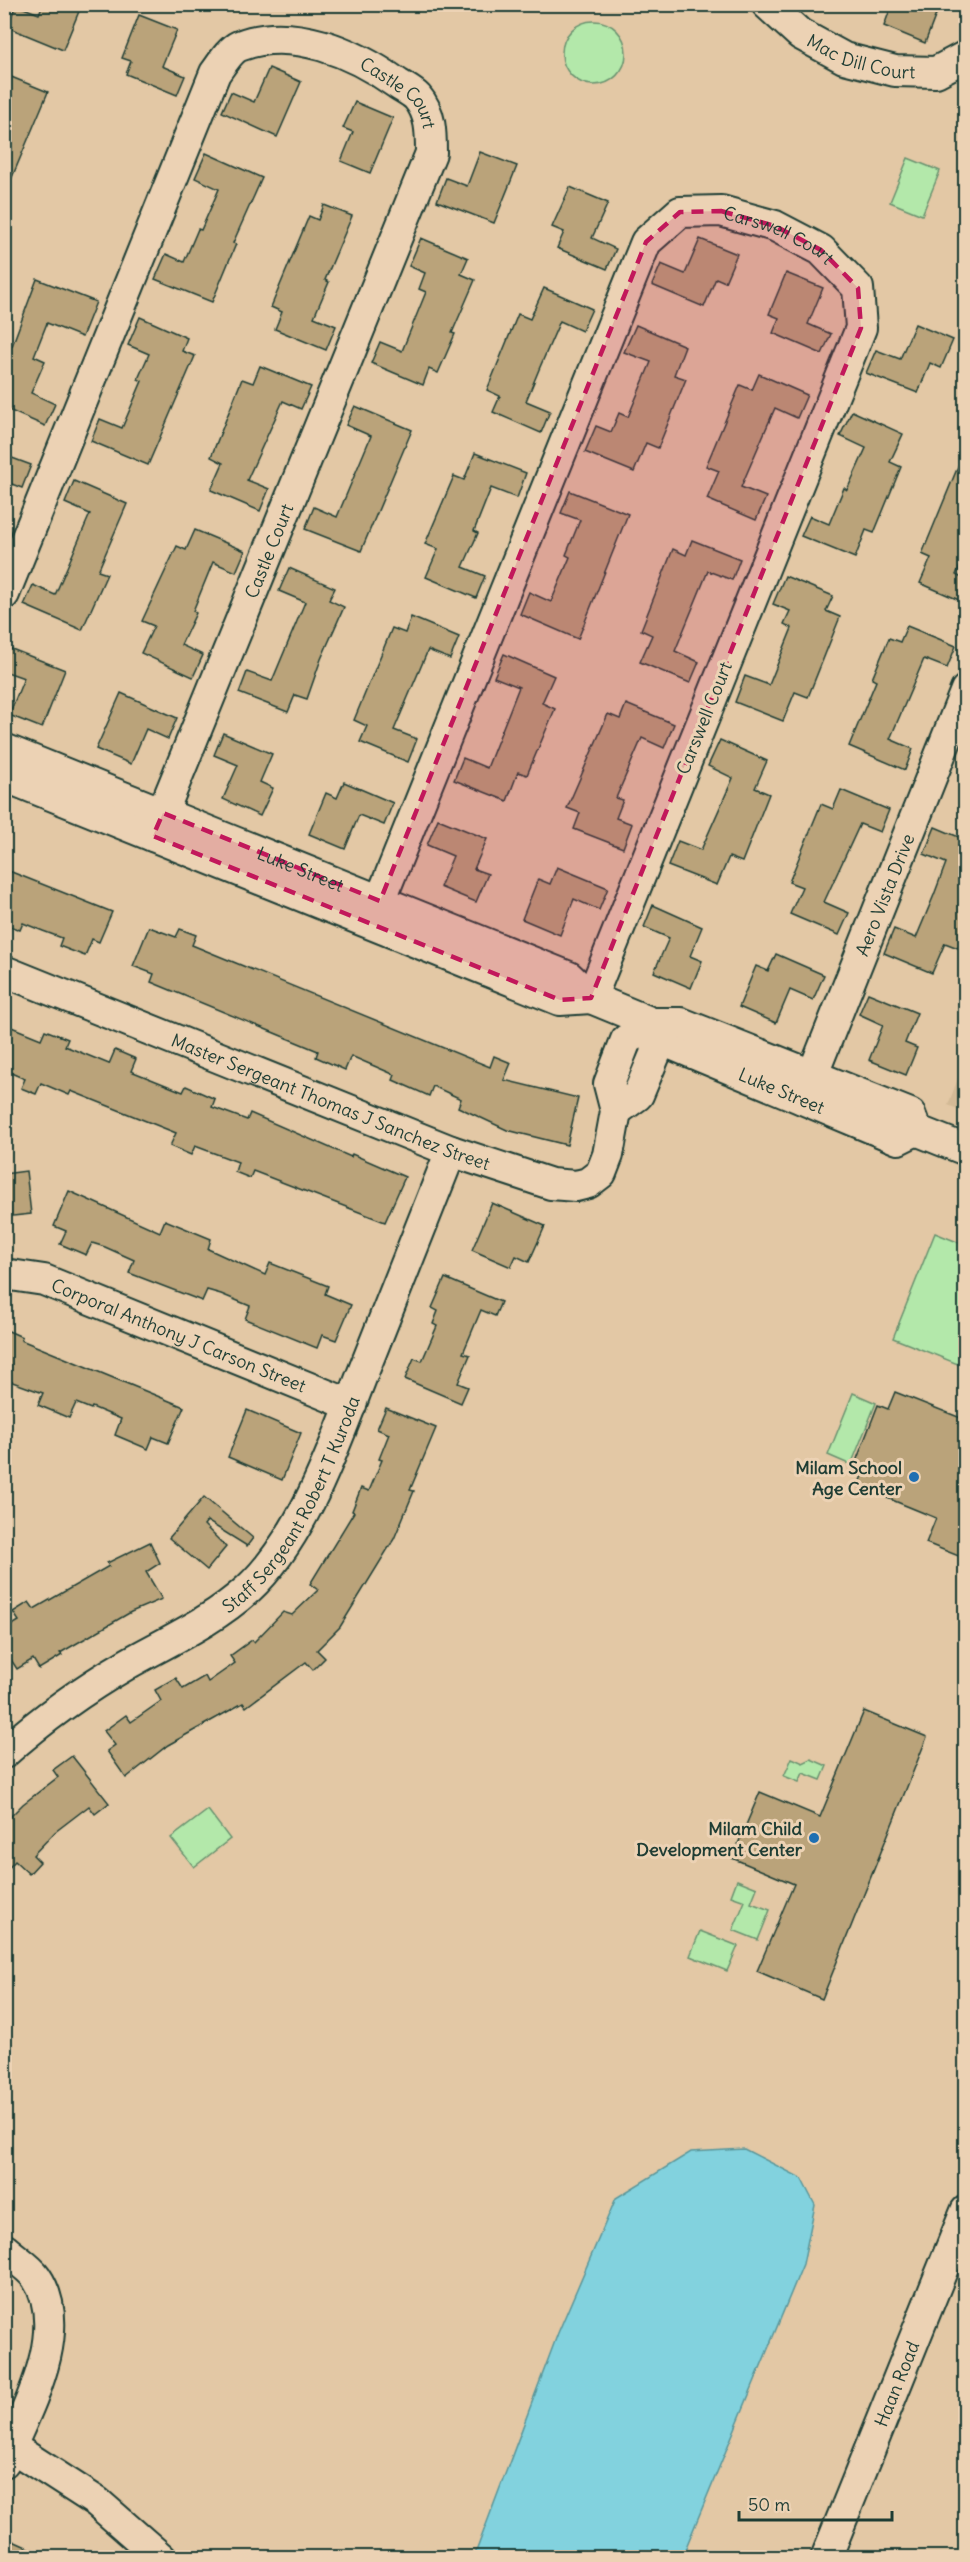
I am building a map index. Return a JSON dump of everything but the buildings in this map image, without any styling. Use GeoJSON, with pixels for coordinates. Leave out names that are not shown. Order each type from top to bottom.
{"type":"FeatureCollection","features":[{"type":"Feature","properties":{"kind":"street","name":"Mac Dill Court"},"geometry":{"type":"LineString","coordinates":[[767,4],[800,34],[844,58],[895,71],[936,72],[966,56]]}},
{"type":"Feature","properties":{"kind":"street","name":"Castle Court"},"geometry":{"type":"LineString","coordinates":[[4,594],[214,73],[237,47],[272,39],[308,42],[347,55],[386,75],[417,97],[431,126],[431,153],[158,825]]}},
{"type":"Feature","properties":{"kind":"street","name":"Carswell Court"},"geometry":{"type":"LineString","coordinates":[[380,901],[646,242],[680,212],[721,212],[775,226],[821,250],[858,288],[861,328],[591,998]]}},
{"type":"Feature","properties":{"kind":"street","name":"Aero Vista Drive"},"geometry":{"type":"LineString","coordinates":[[807,1087],[966,690]]}},
{"type":"Feature","properties":{"kind":"street","name":"Luke Street"},"geometry":{"type":"LineString","coordinates":[[4,749],[158,825],[560,1000],[591,998]]}},
{"type":"Feature","properties":{"kind":"street","name":"Luke Street"},"geometry":{"type":"LineString","coordinates":[[4,776],[158,825],[380,901],[569,977],[591,998],[652,1023],[681,1023],[807,1087],[910,1114],[916,1130],[966,1150]]}},
{"type":"Feature","properties":{"kind":"street","name":"Master Sergeant Thomas J Sanchez Street"},"geometry":{"type":"LineString","coordinates":[[4,971],[451,1151],[551,1184],[576,1186],[588,1183],[601,1173],[608,1155],[616,1112],[609,1084],[626,1040],[652,1023]]}},
{"type":"Feature","properties":{"kind":"street","name":"Staff Sergeant Robert T Kuroda"},"geometry":{"type":"LineString","coordinates":[[4,1753],[39,1722],[127,1665],[221,1613],[250,1587],[276,1556],[318,1485],[451,1151]]}},
{"type":"Feature","properties":{"kind":"street","name":"Corporal Anthony J Carson Street"},"geometry":{"type":"LineString","coordinates":[[4,1274],[44,1280],[351,1405]]}},
{"type":"Feature","properties":{"kind":"street","name":"Haan Road"},"geometry":{"type":"LineString","coordinates":[[826,2558],[966,2211]]}},
{"type":"Feature","properties":{"kind":"street"},"geometry":{"type":"LineString","coordinates":[[4,2249],[36,2277],[51,2318],[46,2358],[7,2450],[97,2502],[161,2558]]}},
{"type":"Feature","properties":{"kind":"highlighted area"},"geometry":{"type":"Polygon","coordinates":[[[721,211],[775,226],[821,250],[858,288],[861,328],[591,998],[560,1000],[153,836],[163,813],[380,901],[646,242],[680,212],[721,211]]]}},
{"type":"Feature","properties":{"kind":"shaded area"},"geometry":{"type":"Polygon","coordinates":[[[965,1060],[965,1112],[948,1105],[965,1060]]]}},
{"type":"Feature","properties":{"kind":"green space"},"geometry":{"type":"Polygon","coordinates":[[[594,21],[606,23],[617,30],[624,41],[626,53],[624,65],[617,76],[606,83],[594,85],[582,83],[571,76],[564,65],[562,53],[564,41],[571,30],[582,23],[594,21]]]}},
{"type":"Feature","properties":{"kind":"green space"},"geometry":{"type":"Polygon","coordinates":[[[908,158],[940,171],[922,215],[890,202],[908,158]]]}},
{"type":"Feature","properties":{"kind":"green space"},"geometry":{"type":"Polygon","coordinates":[[[935,1233],[965,1245],[965,1367],[893,1338],[935,1233]]]}},
{"type":"Feature","properties":{"kind":"green space"},"geometry":{"type":"Polygon","coordinates":[[[853,1393],[876,1403],[851,1465],[828,1455],[853,1393]]]}},
{"type":"Feature","properties":{"kind":"green space"},"geometry":{"type":"Polygon","coordinates":[[[792,1758],[803,1763],[811,1759],[827,1766],[821,1780],[803,1773],[799,1782],[784,1776],[792,1758]]]}},
{"type":"Feature","properties":{"kind":"green space"},"geometry":{"type":"Polygon","coordinates":[[[208,1810],[230,1839],[194,1867],[171,1838],[208,1810]]]}},
{"type":"Feature","properties":{"kind":"green space"},"geometry":{"type":"Polygon","coordinates":[[[737,1880],[757,1888],[751,1903],[770,1910],[758,1940],[733,1930],[745,1901],[731,1896],[737,1880]]]}},
{"type":"Feature","properties":{"kind":"green space"},"geometry":{"type":"Polygon","coordinates":[[[700,1931],[738,1946],[727,1971],[690,1956],[700,1931]]]}},
{"type":"Feature","properties":{"kind":"water"},"geometry":{"type":"Polygon","coordinates":[[[744,2149],[801,2178],[815,2205],[803,2264],[682,2557],[474,2557],[558,2333],[616,2198],[691,2152],[744,2149]]]}},
{"type":"Feature","properties":{"kind":"place","name":"Milam School Age Center"},"geometry":{"type":"Point","coordinates":[914,1477]}},
{"type":"Feature","properties":{"kind":"place","name":"Milam Child Development Center"},"geometry":{"type":"Point","coordinates":[814,1838]}}]}
